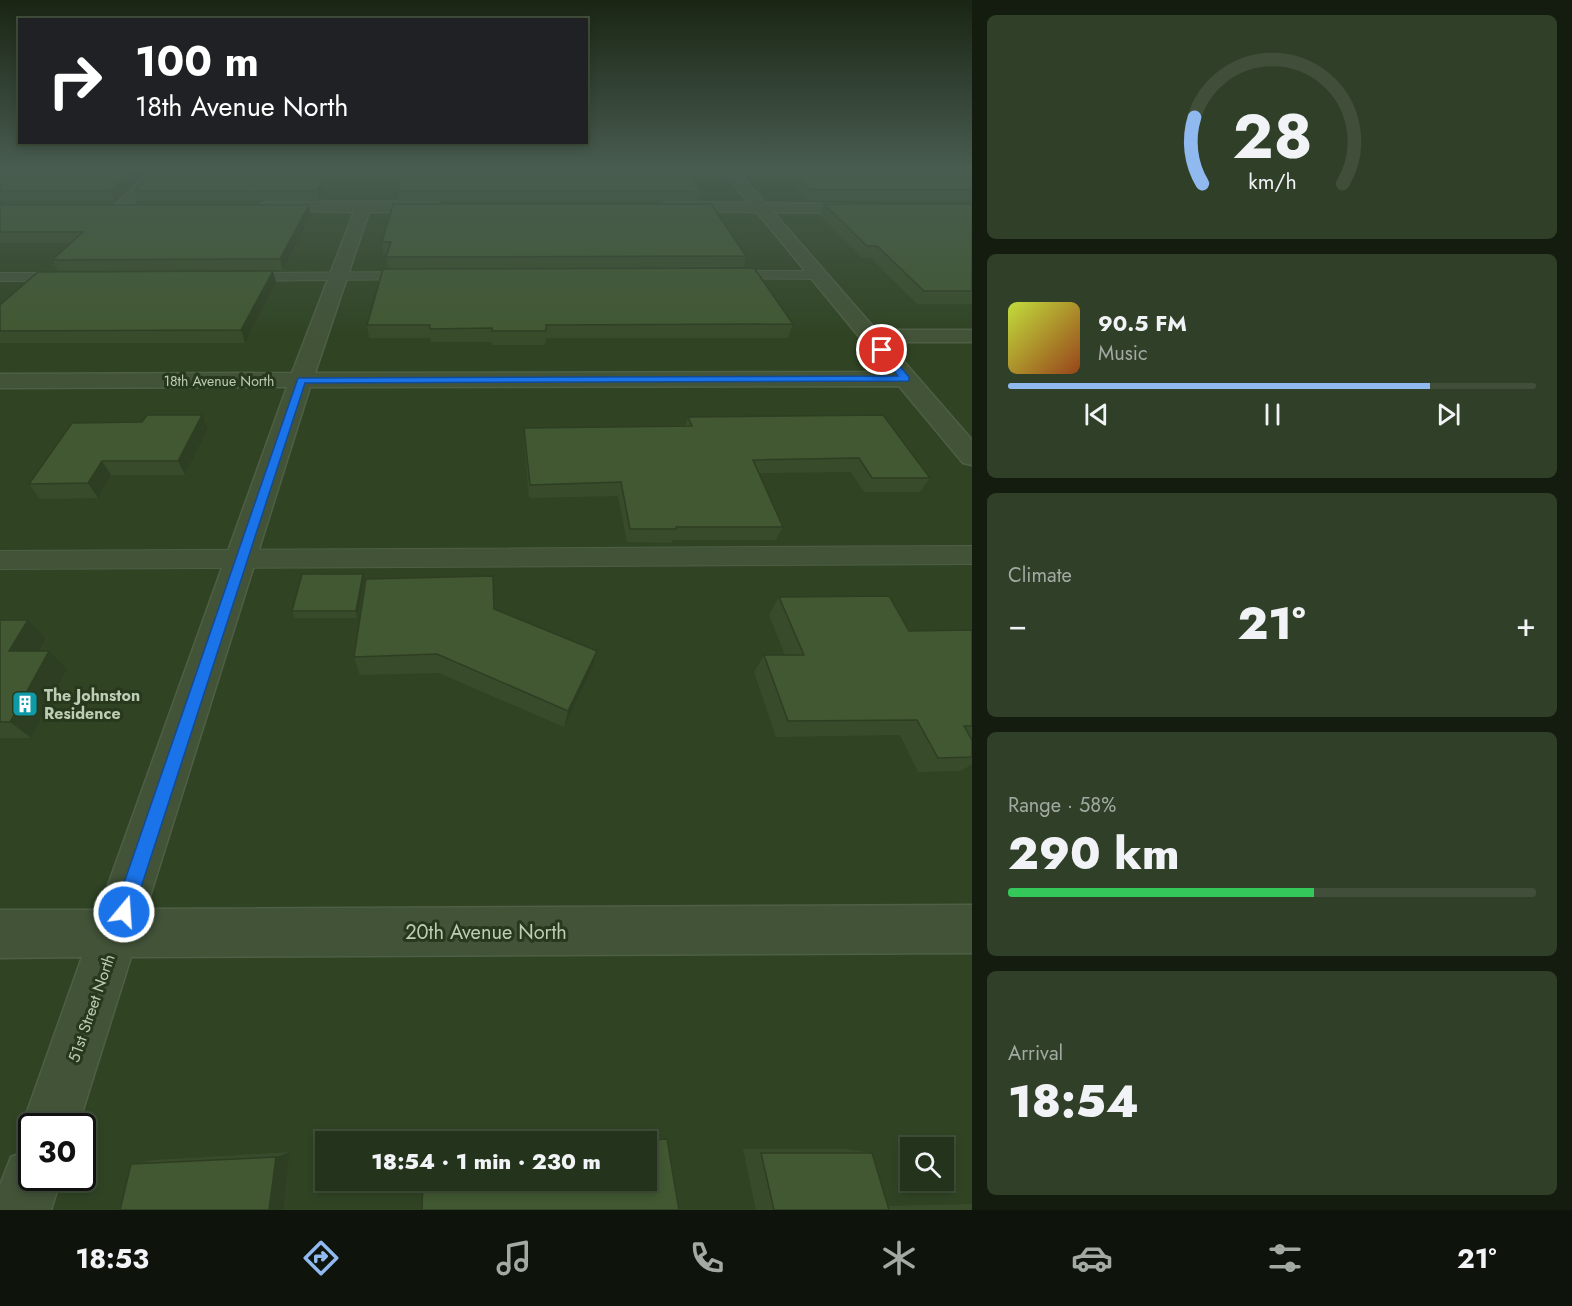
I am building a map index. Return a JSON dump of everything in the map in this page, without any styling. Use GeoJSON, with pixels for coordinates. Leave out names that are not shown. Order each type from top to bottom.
{"type":"FeatureCollection","features":[{"type":"Feature","properties":{"kind":"street","name":"51st Street North"},"geometry":{"type":"LineString","coordinates":[[54,1113],[301,380],[357,222]]}},
{"type":"Feature","properties":{"kind":"street"},"geometry":{"type":"LineString","coordinates":[[773,222],[972,457]]}},
{"type":"Feature","properties":{"kind":"street"},"geometry":{"type":"LineString","coordinates":[[871,336],[972,336]]}},
{"type":"Feature","properties":{"kind":"street","name":"18th Avenue North"},"geometry":{"type":"LineString","coordinates":[[0,381],[905,379]]}},
{"type":"Feature","properties":{"kind":"street","name":"20th Avenue North"},"geometry":{"type":"LineString","coordinates":[[0,934],[972,929]]}},
{"type":"Feature","properties":{"kind":"street"},"geometry":{"type":"LineString","coordinates":[[21,1210],[28,1191]]}},
{"type":"Feature","properties":{"kind":"lane"},"geometry":{"type":"LineString","coordinates":[[712,275],[818,275]]}},
{"type":"Feature","properties":{"kind":"lane"},"geometry":{"type":"LineString","coordinates":[[233,277],[432,276]]}},
{"type":"Feature","properties":{"kind":"lane"},"geometry":{"type":"LineString","coordinates":[[0,277],[82,277]]}},
{"type":"Feature","properties":{"kind":"lane"},"geometry":{"type":"LineString","coordinates":[[0,560],[972,555]]}},
{"type":"Feature","properties":{"kind":"building"},"geometry":{"type":"Polygon","coordinates":[[[0,222],[300,222],[280,259],[52,260],[83,232],[0,232],[0,222]]]}},
{"type":"Feature","properties":{"kind":"building"},"geometry":{"type":"Polygon","coordinates":[[[388,222],[723,222],[746,256],[386,257],[391,242],[382,242],[388,222]]]}},
{"type":"Feature","properties":{"kind":"building"},"geometry":{"type":"Polygon","coordinates":[[[843,222],[972,222],[972,291],[924,291],[877,246],[867,246],[843,222]]]}},
{"type":"Feature","properties":{"kind":"building"},"geometry":{"type":"Polygon","coordinates":[[[754,268],[793,324],[546,325],[546,331],[492,331],[492,328],[430,329],[430,325],[367,325],[383,269],[754,268]]]}},
{"type":"Feature","properties":{"kind":"building"},"geometry":{"type":"Polygon","coordinates":[[[273,271],[241,330],[0,331],[0,305],[38,272],[273,271]]]}},
{"type":"Feature","properties":{"kind":"building"},"geometry":{"type":"Polygon","coordinates":[[[147,415],[202,415],[178,461],[102,461],[88,483],[29,484],[72,423],[142,422],[147,415]]]}},
{"type":"Feature","properties":{"kind":"building"},"geometry":{"type":"Polygon","coordinates":[[[883,415],[930,478],[872,478],[859,458],[753,460],[783,527],[630,529],[621,482],[530,485],[524,428],[692,426],[688,417],[883,415]]]}},
{"type":"Feature","properties":{"kind":"building"},"geometry":{"type":"Polygon","coordinates":[[[302,574],[363,574],[356,611],[292,611],[302,574]]]}},
{"type":"Feature","properties":{"kind":"building"},"geometry":{"type":"Polygon","coordinates":[[[493,576],[494,609],[597,651],[568,711],[437,654],[354,657],[366,579],[493,576]]]}},
{"type":"Feature","properties":{"kind":"building"},"geometry":{"type":"Polygon","coordinates":[[[889,596],[909,631],[972,630],[972,726],[964,726],[972,740],[972,757],[938,758],[917,720],[788,721],[764,655],[804,655],[779,597],[889,596]]]}},
{"type":"Feature","properties":{"kind":"building"},"geometry":{"type":"Polygon","coordinates":[[[0,620],[28,620],[9,651],[49,651],[10,722],[0,722],[0,620]]]}},
{"type":"Feature","properties":{"kind":"building"},"geometry":{"type":"Polygon","coordinates":[[[667,1139],[679,1210],[422,1210],[423,1191],[657,1191],[657,1140],[667,1139]]]}},
{"type":"Feature","properties":{"kind":"building"},"geometry":{"type":"Polygon","coordinates":[[[761,1153],[872,1153],[889,1210],[774,1210],[761,1153]]]}},
{"type":"Feature","properties":{"kind":"building"},"geometry":{"type":"Polygon","coordinates":[[[276,1157],[269,1210],[120,1210],[131,1164],[276,1157]]]}},
{"type":"Feature","properties":{"kind":"place","name":"The Johnston Residence"},"geometry":{"type":"Point","coordinates":[25,704]}},
{"type":"Feature","properties":{"kind":"route"},"geometry":{"type":"LineString","coordinates":[[124,912],[301,380],[905,379],[882,350]]}}]}
